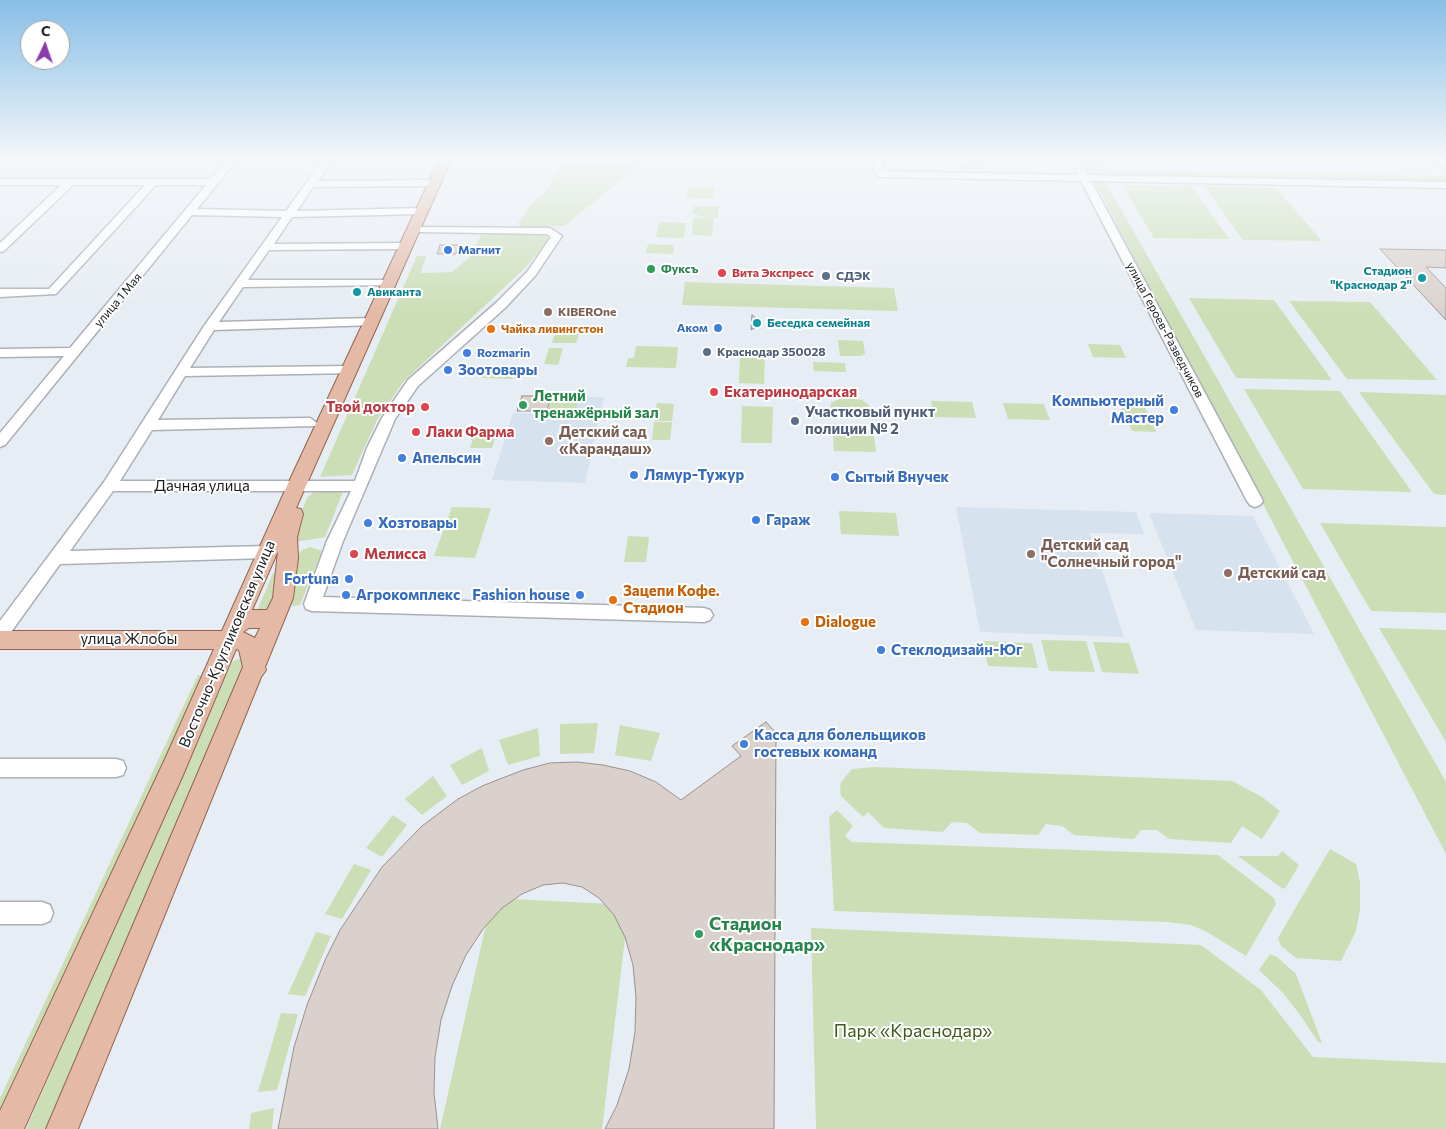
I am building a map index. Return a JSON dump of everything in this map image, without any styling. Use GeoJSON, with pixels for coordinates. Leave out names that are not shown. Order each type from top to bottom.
{"type":"FeatureCollection","features":[{"type":"Feature","properties":{"kind":"main road","name":"Восточно-Кругликовская улица"},"geometry":{"type":"LineString","coordinates":[[62,1129],[253,661],[274,621],[283,598],[289,528],[303,486],[350,370],[422,211]]}},
{"type":"Feature","properties":{"kind":"main road","name":"Восточно-Кругликовская улица"},"geometry":{"type":"LineString","coordinates":[[8,1129],[174,767],[218,661],[268,552],[303,486],[429,211]]}},
{"type":"Feature","properties":{"kind":"main road"},"geometry":{"type":"LineString","coordinates":[[232,632],[252,618],[274,621]]}},
{"type":"Feature","properties":{"kind":"main road","name":"улица Жлобы"},"geometry":{"type":"LineString","coordinates":[[0,640],[232,632],[245,641],[253,661]]}},
{"type":"Feature","properties":{"kind":"main road","name":"улица Жлобы"},"geometry":{"type":"LineString","coordinates":[[0,646],[199,645],[216,650],[218,661]]}},
{"type":"Feature","properties":{"kind":"street"},"geometry":{"type":"LineString","coordinates":[[0,249],[40,211]]}},
{"type":"Feature","properties":{"kind":"street"},"geometry":{"type":"LineString","coordinates":[[0,293],[52,292],[127,211]]}},
{"type":"Feature","properties":{"kind":"street"},"geometry":{"type":"LineString","coordinates":[[0,634],[109,486],[210,326],[291,211]]}},
{"type":"Feature","properties":{"kind":"street"},"geometry":{"type":"LineString","coordinates":[[191,212],[288,214],[422,211]]}},
{"type":"Feature","properties":{"kind":"street","name":"улица Героев-Разведчиков"},"geometry":{"type":"LineString","coordinates":[[1102,211],[1255,501]]}},
{"type":"Feature","properties":{"kind":"street","name":"улица 1 Мая"},"geometry":{"type":"LineString","coordinates":[[0,442],[191,212]]}},
{"type":"Feature","properties":{"kind":"street"},"geometry":{"type":"LineString","coordinates":[[421,229],[550,231],[557,236],[531,274],[413,383],[389,418],[374,448],[361,486],[335,542],[312,604],[704,616]]}},
{"type":"Feature","properties":{"kind":"street"},"geometry":{"type":"LineString","coordinates":[[266,247],[406,246]]}},
{"type":"Feature","properties":{"kind":"street"},"geometry":{"type":"LineString","coordinates":[[240,284],[389,283]]}},
{"type":"Feature","properties":{"kind":"street"},"geometry":{"type":"LineString","coordinates":[[210,326],[372,322]]}},
{"type":"Feature","properties":{"kind":"street"},"geometry":{"type":"LineString","coordinates":[[0,353],[74,352]]}},
{"type":"Feature","properties":{"kind":"street"},"geometry":{"type":"LineString","coordinates":[[180,372],[350,370]]}},
{"type":"Feature","properties":{"kind":"street"},"geometry":{"type":"LineString","coordinates":[[146,425],[310,423]]}},
{"type":"Feature","properties":{"kind":"street","name":"Дачная улица"},"geometry":{"type":"LineString","coordinates":[[109,486],[361,486]]}},
{"type":"Feature","properties":{"kind":"street"},"geometry":{"type":"LineString","coordinates":[[55,558],[268,552]]}},
{"type":"Feature","properties":{"kind":"street"},"geometry":{"type":"LineString","coordinates":[[0,768],[116,768]]}},
{"type":"Feature","properties":{"kind":"street"},"geometry":{"type":"LineString","coordinates":[[0,913],[42,912]]}},
{"type":"Feature","properties":{"kind":"shaded area","name":"Детский сад «Карандаш»"},"geometry":{"type":"Polygon","coordinates":[[[579,397],[604,397],[585,483],[492,480],[513,413],[575,414],[579,397]]]}},
{"type":"Feature","properties":{"kind":"shaded area","name":"Детский сад \"Солнечный город\""},"geometry":{"type":"Polygon","coordinates":[[[956,507],[1136,512],[1144,534],[1090,533],[1124,637],[980,632],[956,507]]]}},
{"type":"Feature","properties":{"kind":"shaded area","name":"Детский сад"},"geometry":{"type":"Polygon","coordinates":[[[1149,513],[1253,516],[1314,634],[1196,630],[1149,513]]]}},
{"type":"Feature","properties":{"kind":"green space"},"geometry":{"type":"Polygon","coordinates":[[[527,211],[583,211],[564,226],[523,227],[518,224],[527,211]]]}},
{"type":"Feature","properties":{"kind":"green space"},"geometry":{"type":"Polygon","coordinates":[[[693,211],[719,211],[718,218],[698,217],[699,215],[692,214],[693,211]]]}},
{"type":"Feature","properties":{"kind":"green space"},"geometry":{"type":"Polygon","coordinates":[[[1110,211],[1122,211],[1446,782],[1446,854],[1110,211]]]}},
{"type":"Feature","properties":{"kind":"green space"},"geometry":{"type":"Polygon","coordinates":[[[1138,211],[1209,211],[1229,239],[1154,238],[1138,211]]]}},
{"type":"Feature","properties":{"kind":"green space"},"geometry":{"type":"Polygon","coordinates":[[[1222,211],[1296,211],[1322,241],[1243,240],[1222,211]]]}},
{"type":"Feature","properties":{"kind":"green space"},"geometry":{"type":"Polygon","coordinates":[[[693,218],[714,218],[712,236],[692,235],[693,218]]]}},
{"type":"Feature","properties":{"kind":"green space"},"geometry":{"type":"Polygon","coordinates":[[[659,222],[686,223],[684,238],[656,237],[659,222]]]}},
{"type":"Feature","properties":{"kind":"green space"},"geometry":{"type":"Polygon","coordinates":[[[482,233],[539,234],[547,236],[549,240],[523,270],[404,381],[377,420],[352,475],[320,477],[417,256],[426,256],[421,273],[452,272],[471,256],[482,233]]]}},
{"type":"Feature","properties":{"kind":"green space"},"geometry":{"type":"Polygon","coordinates":[[[648,244],[674,245],[673,254],[646,253],[648,244]]]}},
{"type":"Feature","properties":{"kind":"green space"},"geometry":{"type":"Polygon","coordinates":[[[685,282],[894,288],[898,311],[682,305],[685,282]]]}},
{"type":"Feature","properties":{"kind":"green space"},"geometry":{"type":"Polygon","coordinates":[[[1189,298],[1274,300],[1332,380],[1236,378],[1189,298]]]}},
{"type":"Feature","properties":{"kind":"green space"},"geometry":{"type":"Polygon","coordinates":[[[1289,301],[1370,302],[1437,380],[1347,379],[1289,301]]]}},
{"type":"Feature","properties":{"kind":"green space"},"geometry":{"type":"Polygon","coordinates":[[[555,333],[579,334],[576,343],[552,343],[555,333]]]}},
{"type":"Feature","properties":{"kind":"green space"},"geometry":{"type":"Polygon","coordinates":[[[838,340],[863,341],[865,354],[860,356],[840,356],[838,340]]]}},
{"type":"Feature","properties":{"kind":"green space"},"geometry":{"type":"Polygon","coordinates":[[[1088,344],[1120,345],[1126,358],[1093,357],[1088,344]]]}},
{"type":"Feature","properties":{"kind":"green space"},"geometry":{"type":"Polygon","coordinates":[[[636,346],[678,347],[676,368],[626,367],[628,358],[634,358],[636,346]]]}},
{"type":"Feature","properties":{"kind":"green space"},"geometry":{"type":"Polygon","coordinates":[[[549,348],[563,348],[558,365],[544,364],[549,348]]]}},
{"type":"Feature","properties":{"kind":"green space"},"geometry":{"type":"Polygon","coordinates":[[[740,355],[765,355],[764,384],[739,383],[740,355]]]}},
{"type":"Feature","properties":{"kind":"green space"},"geometry":{"type":"Polygon","coordinates":[[[813,362],[845,363],[846,372],[814,371],[813,362]]]}},
{"type":"Feature","properties":{"kind":"green space"},"geometry":{"type":"Polygon","coordinates":[[[486,369],[515,370],[512,379],[482,378],[486,369]]]}},
{"type":"Feature","properties":{"kind":"green space"},"geometry":{"type":"Polygon","coordinates":[[[1244,389],[1340,391],[1412,492],[1303,489],[1244,389]]]}},
{"type":"Feature","properties":{"kind":"green space"},"geometry":{"type":"Polygon","coordinates":[[[1359,392],[1446,395],[1446,495],[1434,494],[1359,392]]]}},
{"type":"Feature","properties":{"kind":"green space"},"geometry":{"type":"Polygon","coordinates":[[[552,396],[579,397],[575,414],[547,414],[552,396]]]}},
{"type":"Feature","properties":{"kind":"green space"},"geometry":{"type":"Polygon","coordinates":[[[843,397],[862,400],[868,404],[871,414],[830,413],[831,403],[843,397]]]}},
{"type":"Feature","properties":{"kind":"green space"},"geometry":{"type":"Polygon","coordinates":[[[931,401],[972,402],[976,418],[934,417],[931,401]]]}},
{"type":"Feature","properties":{"kind":"green space"},"geometry":{"type":"Polygon","coordinates":[[[1119,402],[1143,403],[1149,416],[1137,414],[1125,416],[1119,402]]]}},
{"type":"Feature","properties":{"kind":"green space"},"geometry":{"type":"Polygon","coordinates":[[[657,403],[674,404],[672,421],[654,421],[657,403]]]}},
{"type":"Feature","properties":{"kind":"green space"},"geometry":{"type":"Polygon","coordinates":[[[1003,403],[1044,404],[1050,420],[1008,419],[1003,403]]]}},
{"type":"Feature","properties":{"kind":"green space"},"geometry":{"type":"Polygon","coordinates":[[[742,406],[773,407],[772,443],[741,443],[742,406]]]}},
{"type":"Feature","properties":{"kind":"green space"},"geometry":{"type":"Polygon","coordinates":[[[1126,417],[1137,420],[1150,418],[1156,432],[1132,431],[1126,417]]]}},
{"type":"Feature","properties":{"kind":"green space"},"geometry":{"type":"Polygon","coordinates":[[[654,422],[672,422],[670,440],[652,440],[654,422]]]}},
{"type":"Feature","properties":{"kind":"green space"},"geometry":{"type":"Polygon","coordinates":[[[476,431],[497,432],[492,448],[470,448],[476,431]]]}},
{"type":"Feature","properties":{"kind":"green space"},"geometry":{"type":"Polygon","coordinates":[[[833,435],[874,436],[876,452],[834,451],[833,435]]]}},
{"type":"Feature","properties":{"kind":"green space"},"geometry":{"type":"Polygon","coordinates":[[[319,491],[343,492],[325,537],[295,542],[295,527],[307,498],[312,493],[319,491]]]}},
{"type":"Feature","properties":{"kind":"green space"},"geometry":{"type":"Polygon","coordinates":[[[452,507],[491,508],[475,558],[434,556],[452,507]]]}},
{"type":"Feature","properties":{"kind":"green space"},"geometry":{"type":"Polygon","coordinates":[[[839,511],[896,513],[899,536],[841,534],[839,511]]]}},
{"type":"Feature","properties":{"kind":"green space"},"geometry":{"type":"Polygon","coordinates":[[[1320,523],[1446,527],[1446,613],[1371,611],[1320,523]]]}},
{"type":"Feature","properties":{"kind":"green space"},"geometry":{"type":"Polygon","coordinates":[[[628,536],[649,537],[646,562],[624,562],[628,536]]]}},
{"type":"Feature","properties":{"kind":"green space"},"geometry":{"type":"Polygon","coordinates":[[[310,547],[322,551],[300,605],[292,606],[295,558],[302,550],[310,547]]]}},
{"type":"Feature","properties":{"kind":"green space"},"geometry":{"type":"Polygon","coordinates":[[[278,572],[273,611],[257,611],[273,573],[278,572]]]}},
{"type":"Feature","properties":{"kind":"green space"},"geometry":{"type":"Polygon","coordinates":[[[1379,628],[1446,630],[1446,742],[1379,628]]]}},
{"type":"Feature","properties":{"kind":"green space"},"geometry":{"type":"Polygon","coordinates":[[[1041,640],[1086,641],[1095,672],[1049,671],[1041,640]]]}},
{"type":"Feature","properties":{"kind":"green space"},"geometry":{"type":"Polygon","coordinates":[[[983,641],[1032,643],[1038,668],[988,666],[983,641]]]}},
{"type":"Feature","properties":{"kind":"green space"},"geometry":{"type":"Polygon","coordinates":[[[1093,642],[1129,643],[1139,674],[1102,672],[1093,642]]]}},
{"type":"Feature","properties":{"kind":"green space"},"geometry":{"type":"Polygon","coordinates":[[[238,659],[245,659],[247,662],[48,1129],[26,1129],[232,662],[238,659]]]}},
{"type":"Feature","properties":{"kind":"green space"},"geometry":{"type":"Polygon","coordinates":[[[198,675],[202,676],[202,679],[0,1115],[0,1098],[198,675]]]}},
{"type":"Feature","properties":{"kind":"green space"},"geometry":{"type":"Polygon","coordinates":[[[598,723],[594,753],[560,754],[560,724],[598,723]]]}},
{"type":"Feature","properties":{"kind":"green space"},"geometry":{"type":"Polygon","coordinates":[[[620,725],[660,733],[651,761],[615,755],[620,725]]]}},
{"type":"Feature","properties":{"kind":"green space"},"geometry":{"type":"Polygon","coordinates":[[[538,728],[540,756],[508,765],[499,740],[538,728]]]}},
{"type":"Feature","properties":{"kind":"green space"},"geometry":{"type":"Polygon","coordinates":[[[482,748],[489,771],[462,785],[450,765],[482,748]]]}},
{"type":"Feature","properties":{"kind":"green space"},"geometry":{"type":"Polygon","coordinates":[[[874,767],[1232,781],[1262,797],[1280,811],[1262,839],[1242,826],[1231,843],[1169,839],[1157,830],[1141,830],[1134,839],[1074,835],[1062,826],[1046,824],[1038,835],[980,833],[967,823],[952,822],[943,832],[884,828],[868,812],[863,817],[841,796],[841,782],[852,769],[874,767]]]}},
{"type":"Feature","properties":{"kind":"green space"},"geometry":{"type":"Polygon","coordinates":[[[433,776],[447,796],[422,815],[405,799],[433,776]]]}},
{"type":"Feature","properties":{"kind":"green space"},"geometry":{"type":"Polygon","coordinates":[[[837,810],[853,826],[845,836],[852,842],[1218,855],[1274,898],[1276,904],[1246,956],[1207,932],[1191,925],[1168,922],[834,911],[829,817],[837,810]]]}},
{"type":"Feature","properties":{"kind":"green space"},"geometry":{"type":"Polygon","coordinates":[[[393,815],[407,825],[382,857],[366,848],[393,815]]]}},
{"type":"Feature","properties":{"kind":"green space"},"geometry":{"type":"Polygon","coordinates":[[[1330,849],[1356,864],[1360,883],[1360,909],[1356,931],[1341,961],[1296,958],[1281,946],[1278,938],[1330,849]]]}},
{"type":"Feature","properties":{"kind":"green space"},"geometry":{"type":"Polygon","coordinates":[[[1282,851],[1299,865],[1283,889],[1238,856],[1278,856],[1282,851]]]}},
{"type":"Feature","properties":{"kind":"green space"},"geometry":{"type":"Polygon","coordinates":[[[354,864],[371,870],[342,919],[325,914],[354,864]]]}},
{"type":"Feature","properties":{"kind":"green space"},"geometry":{"type":"Polygon","coordinates":[[[492,898],[629,905],[602,1129],[440,1129],[492,898]]]}},
{"type":"Feature","properties":{"kind":"green space","name":"Парк «Краснодар»"},"geometry":{"type":"Polygon","coordinates":[[[811,928],[1201,945],[1261,990],[1313,1057],[1446,1063],[1446,1129],[816,1129],[811,928]]]}},
{"type":"Feature","properties":{"kind":"green space"},"geometry":{"type":"Polygon","coordinates":[[[316,932],[331,936],[305,996],[288,994],[316,932]]]}},
{"type":"Feature","properties":{"kind":"green space"},"geometry":{"type":"Polygon","coordinates":[[[1270,954],[1277,957],[1296,974],[1322,1043],[1318,1042],[1283,993],[1259,970],[1270,954]]]}},
{"type":"Feature","properties":{"kind":"green space"},"geometry":{"type":"Polygon","coordinates":[[[281,1013],[298,1014],[277,1090],[258,1092],[281,1013]]]}},
{"type":"Feature","properties":{"kind":"green space"},"geometry":{"type":"Polygon","coordinates":[[[274,1108],[272,1129],[249,1129],[251,1113],[274,1108]]]}},
{"type":"Feature","properties":{"kind":"building","name":"Магнит"},"geometry":{"type":"Polygon","coordinates":[[[440,245],[459,245],[456,254],[437,254],[440,245]]]}},
{"type":"Feature","properties":{"kind":"building","name":"Стадион \"Краснодар 2\""},"geometry":{"type":"Polygon","coordinates":[[[1380,249],[1446,250],[1446,268],[1426,267],[1446,288],[1446,320],[1380,249]]]}},
{"type":"Feature","properties":{"kind":"building"},"geometry":{"type":"Polygon","coordinates":[[[752,315],[763,323],[751,330],[752,315]]]}},
{"type":"Feature","properties":{"kind":"building","name":"Летний тренажёрный зал"},"geometry":{"type":"Polygon","coordinates":[[[522,396],[551,396],[547,411],[517,411],[522,396]]]}},
{"type":"Feature","properties":{"kind":"building","name":"Стадион «Краснодар»"},"geometry":{"type":"Polygon","coordinates":[[[766,722],[776,733],[774,1129],[605,1129],[617,1105],[629,1069],[635,1032],[636,997],[633,965],[625,937],[614,915],[599,898],[582,887],[563,883],[543,885],[522,894],[502,908],[483,929],[466,955],[452,986],[441,1020],[435,1057],[434,1093],[438,1129],[278,1129],[294,1047],[307,1005],[326,958],[340,930],[382,867],[422,826],[458,799],[482,786],[523,770],[550,763],[577,762],[630,771],[656,782],[681,800],[741,756],[732,746],[766,722]]]}},
{"type":"Feature","properties":{"kind":"place","name":"Магнит"},"geometry":{"type":"Point","coordinates":[448,250]}},
{"type":"Feature","properties":{"kind":"place","name":"Фуксъ"},"geometry":{"type":"Point","coordinates":[651,269]}},
{"type":"Feature","properties":{"kind":"place","name":"Вита Экспресс"},"geometry":{"type":"Point","coordinates":[722,273]}},
{"type":"Feature","properties":{"kind":"place","name":"СДЭК"},"geometry":{"type":"Point","coordinates":[826,276]}},
{"type":"Feature","properties":{"kind":"place","name":"Стадион \"Краснодар 2\""},"geometry":{"type":"Point","coordinates":[1422,278]}},
{"type":"Feature","properties":{"kind":"place","name":"Авиканта"},"geometry":{"type":"Point","coordinates":[357,292]}},
{"type":"Feature","properties":{"kind":"place","name":"KIBEROne"},"geometry":{"type":"Point","coordinates":[548,312]}},
{"type":"Feature","properties":{"kind":"place","name":"Беседка семейная"},"geometry":{"type":"Point","coordinates":[757,323]}},
{"type":"Feature","properties":{"kind":"place","name":"Аком"},"geometry":{"type":"Point","coordinates":[718,328]}},
{"type":"Feature","properties":{"kind":"place","name":"Чайка ливингстон"},"geometry":{"type":"Point","coordinates":[491,329]}},
{"type":"Feature","properties":{"kind":"place","name":"Краснодар 350028"},"geometry":{"type":"Point","coordinates":[707,352]}},
{"type":"Feature","properties":{"kind":"place","name":"Rozmarin"},"geometry":{"type":"Point","coordinates":[467,353]}},
{"type":"Feature","properties":{"kind":"place","name":"Зоотовары"},"geometry":{"type":"Point","coordinates":[448,370]}},
{"type":"Feature","properties":{"kind":"place","name":"Екатеринодарская"},"geometry":{"type":"Point","coordinates":[714,392]}},
{"type":"Feature","properties":{"kind":"place","name":"Летний тренажёрный зал"},"geometry":{"type":"Point","coordinates":[523,405]}},
{"type":"Feature","properties":{"kind":"place","name":"Твой доктор"},"geometry":{"type":"Point","coordinates":[425,407]}},
{"type":"Feature","properties":{"kind":"place","name":"Компьютерный Мастер"},"geometry":{"type":"Point","coordinates":[1174,410]}},
{"type":"Feature","properties":{"kind":"place","name":"Участковый пункт полиции № 2"},"geometry":{"type":"Point","coordinates":[795,421]}},
{"type":"Feature","properties":{"kind":"place","name":"Лаки Фарма"},"geometry":{"type":"Point","coordinates":[416,432]}},
{"type":"Feature","properties":{"kind":"place","name":"Детский сад «Карандаш»"},"geometry":{"type":"Point","coordinates":[549,441]}},
{"type":"Feature","properties":{"kind":"place","name":"Апельсин"},"geometry":{"type":"Point","coordinates":[402,458]}},
{"type":"Feature","properties":{"kind":"place","name":"Лямур-Тужур"},"geometry":{"type":"Point","coordinates":[634,475]}},
{"type":"Feature","properties":{"kind":"place","name":"Сытый Внучек"},"geometry":{"type":"Point","coordinates":[835,477]}},
{"type":"Feature","properties":{"kind":"place","name":"Гараж"},"geometry":{"type":"Point","coordinates":[756,520]}},
{"type":"Feature","properties":{"kind":"place","name":"Хозтовары"},"geometry":{"type":"Point","coordinates":[368,523]}},
{"type":"Feature","properties":{"kind":"place","name":"Мелисса"},"geometry":{"type":"Point","coordinates":[354,554]}},
{"type":"Feature","properties":{"kind":"place","name":"Детский сад \"Солнечный город\""},"geometry":{"type":"Point","coordinates":[1031,554]}},
{"type":"Feature","properties":{"kind":"place","name":"Детский сад"},"geometry":{"type":"Point","coordinates":[1228,573]}},
{"type":"Feature","properties":{"kind":"place","name":"Fortuna"},"geometry":{"type":"Point","coordinates":[349,579]}},
{"type":"Feature","properties":{"kind":"place","name":"Агрокомплекс"},"geometry":{"type":"Point","coordinates":[346,595]}},
{"type":"Feature","properties":{"kind":"place","name":"Fashion house"},"geometry":{"type":"Point","coordinates":[580,595]}},
{"type":"Feature","properties":{"kind":"place","name":"Зацепи Кофе. Стадион"},"geometry":{"type":"Point","coordinates":[613,600]}},
{"type":"Feature","properties":{"kind":"place","name":"Dialogue"},"geometry":{"type":"Point","coordinates":[805,622]}},
{"type":"Feature","properties":{"kind":"place","name":"Стеклодизайн-Юг"},"geometry":{"type":"Point","coordinates":[881,650]}},
{"type":"Feature","properties":{"kind":"place","name":"Касса для болельщиков гостевых команд"},"geometry":{"type":"Point","coordinates":[744,744]}},
{"type":"Feature","properties":{"kind":"place","name":"Стадион «Краснодар»"},"geometry":{"type":"Point","coordinates":[699,934]}}]}
